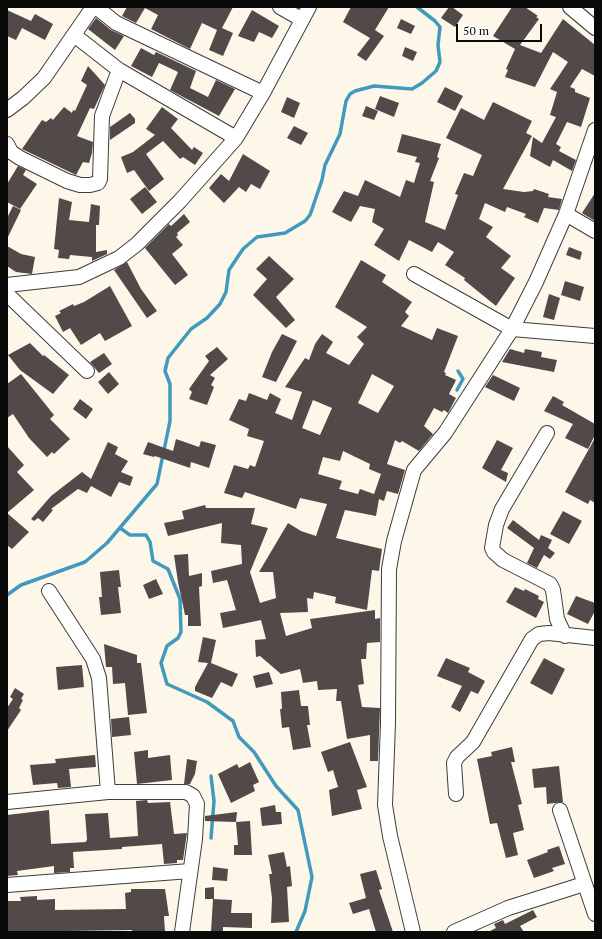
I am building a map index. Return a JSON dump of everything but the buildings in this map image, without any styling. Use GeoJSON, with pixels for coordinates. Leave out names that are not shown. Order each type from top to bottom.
{"type":"FeatureCollection","features":[{"type":"Feature","properties":{"kind":"street"},"geometry":{"type":"LineString","coordinates":[[7,118],[7,110],[23,98],[44,78],[95,7],[122,27],[263,93]]}},
{"type":"Feature","properties":{"kind":"street"},"geometry":{"type":"LineString","coordinates":[[280,7],[301,19]]}},
{"type":"Feature","properties":{"kind":"street"},"geometry":{"type":"LineString","coordinates":[[7,285],[79,277],[119,258],[137,244],[180,201],[236,138],[263,93],[301,19],[309,7]]}},
{"type":"Feature","properties":{"kind":"street"},"geometry":{"type":"LineString","coordinates":[[570,7],[595,28]]}},
{"type":"Feature","properties":{"kind":"street"},"geometry":{"type":"LineString","coordinates":[[74,35],[119,70],[236,138]]}},
{"type":"Feature","properties":{"kind":"street"},"geometry":{"type":"LineString","coordinates":[[7,144],[11,152],[20,158],[67,181],[80,185],[98,183],[100,180],[102,116],[119,70]]}},
{"type":"Feature","properties":{"kind":"street"},"geometry":{"type":"LineString","coordinates":[[413,932],[390,836],[385,805],[388,723],[389,569],[394,540],[414,470],[445,433],[512,328],[566,214],[595,130]]}},
{"type":"Feature","properties":{"kind":"street"},"geometry":{"type":"LineString","coordinates":[[566,214],[595,231]]}},
{"type":"Feature","properties":{"kind":"street"},"geometry":{"type":"LineString","coordinates":[[414,274],[512,328],[595,336]]}},
{"type":"Feature","properties":{"kind":"street"},"geometry":{"type":"LineString","coordinates":[[7,294],[87,371]]}},
{"type":"Feature","properties":{"kind":"street"},"geometry":{"type":"LineString","coordinates":[[546,433],[502,509],[494,532],[492,548],[494,552],[503,560],[550,584],[557,619],[565,636]]}},
{"type":"Feature","properties":{"kind":"street"},"geometry":{"type":"LineString","coordinates":[[49,591],[93,659],[99,678],[108,792]]}},
{"type":"Feature","properties":{"kind":"street"},"geometry":{"type":"LineString","coordinates":[[456,794],[454,763],[457,757],[474,742],[532,639],[539,634],[595,638]]}},
{"type":"Feature","properties":{"kind":"street"},"geometry":{"type":"LineString","coordinates":[[7,802],[108,792],[186,792],[193,796],[197,804],[195,839],[182,932]]}},
{"type":"Feature","properties":{"kind":"street"},"geometry":{"type":"LineString","coordinates":[[560,810],[595,914]]}},
{"type":"Feature","properties":{"kind":"street"},"geometry":{"type":"LineString","coordinates":[[7,885],[190,871]]}},
{"type":"Feature","properties":{"kind":"street"},"geometry":{"type":"LineString","coordinates":[[454,932],[508,908],[584,884]]}},
{"type":"Feature","properties":{"kind":"waterway"},"geometry":{"type":"LineString","coordinates":[[7,595],[21,585],[85,562],[107,543],[157,484],[170,421],[170,384],[165,371],[168,358],[191,329],[207,318],[220,304],[226,292],[229,270],[243,249],[257,237],[285,233],[305,221],[310,215],[322,180],[325,165],[340,134],[346,101],[350,94],[355,91],[374,86],[412,89],[436,71],[440,62],[438,45],[440,27],[435,21],[417,7]]}},
{"type":"Feature","properties":{"kind":"waterway"},"geometry":{"type":"LineString","coordinates":[[457,390],[463,379],[458,371]]}},
{"type":"Feature","properties":{"kind":"waterway"},"geometry":{"type":"LineString","coordinates":[[120,528],[130,535],[146,535],[150,542],[153,561],[168,569],[180,599],[181,632],[178,638],[167,646],[161,663],[167,684],[207,702],[233,721],[239,737],[254,752],[276,786],[298,810],[312,877],[305,911],[296,932]]}},
{"type":"Feature","properties":{"kind":"waterway"},"geometry":{"type":"LineString","coordinates":[[211,776],[214,801],[211,838]]}}]}
